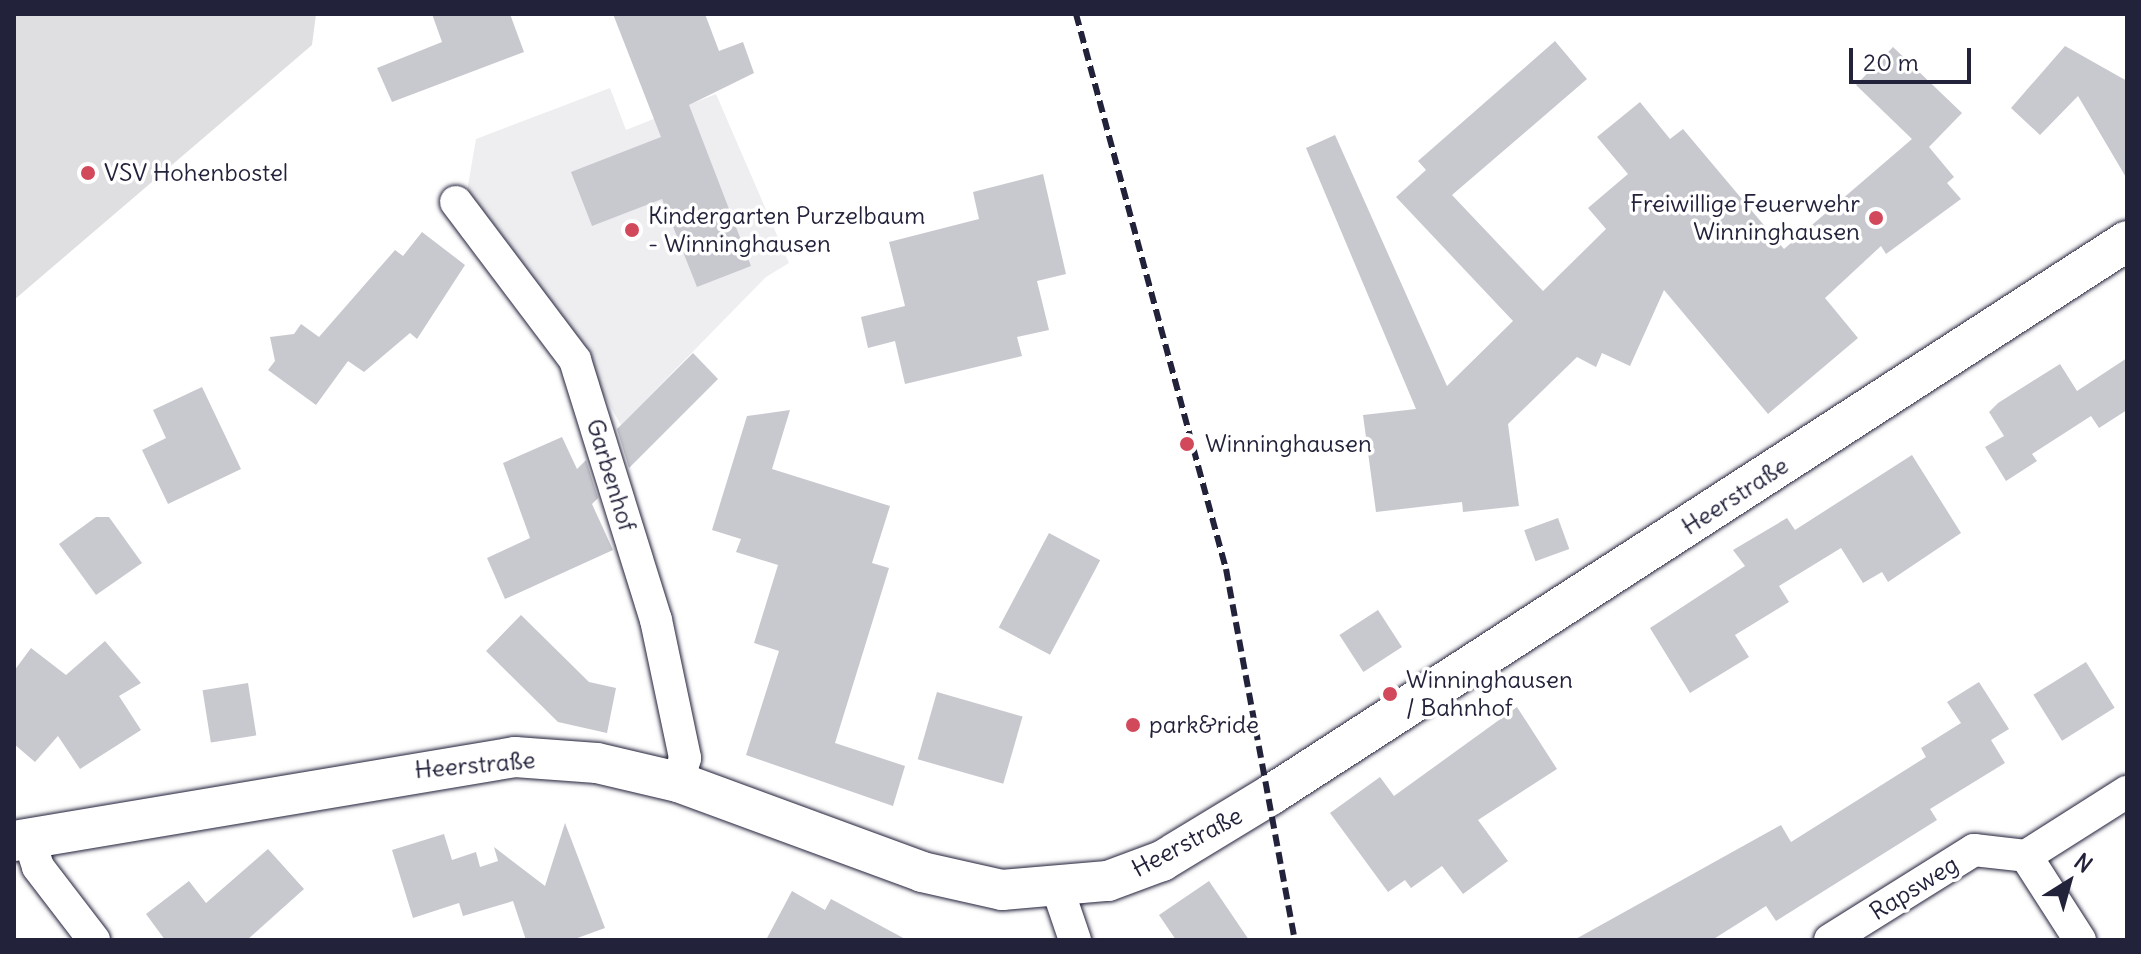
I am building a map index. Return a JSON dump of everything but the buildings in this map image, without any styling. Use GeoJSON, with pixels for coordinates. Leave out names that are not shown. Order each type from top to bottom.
{"type":"FeatureCollection","features":[{"type":"Feature","properties":{"kind":"street","name":"Garbenhof"},"geometry":{"type":"LineString","coordinates":[[456,202],[575,360],[656,620],[685,758],[678,782]]}},
{"type":"Feature","properties":{"kind":"street","name":"Heerstraße"},"geometry":{"type":"LineString","coordinates":[[22,840],[515,757],[597,763],[678,782],[922,872],[1002,890],[1058,890],[1162,861],[1243,813],[2127,241]]}},
{"type":"Feature","properties":{"kind":"street"},"geometry":{"type":"LineString","coordinates":[[2080,940],[2026,856],[2127,792]]}},
{"type":"Feature","properties":{"kind":"street"},"geometry":{"type":"LineString","coordinates":[[22,840],[38,867],[94,940]]}},
{"type":"Feature","properties":{"kind":"street","name":"Rapsweg"},"geometry":{"type":"LineString","coordinates":[[1830,940],[1974,850],[2026,856]]}},
{"type":"Feature","properties":{"kind":"street"},"geometry":{"type":"LineString","coordinates":[[1058,890],[1075,940]]}},
{"type":"Feature","properties":{"kind":"shaded area","name":"VSV Hohenbostel"},"geometry":{"type":"Polygon","coordinates":[[[14,14],[316,14],[312,45],[14,300],[14,14]]]}},
{"type":"Feature","properties":{"kind":"shaded area","name":"Kindergarten Purzelbaum - Winninghausen"},"geometry":{"type":"Polygon","coordinates":[[[610,88],[626,130],[716,94],[789,263],[766,277],[621,425],[595,380],[593,359],[466,197],[476,139],[610,88]]]}},
{"type":"Feature","properties":{"kind":"railway"},"geometry":{"type":"LineString","coordinates":[[1076,14],[1226,569],[1295,940]]}},
{"type":"Feature","properties":{"kind":"place","name":"VSV Hohenbostel"},"geometry":{"type":"Point","coordinates":[88,173]}},
{"type":"Feature","properties":{"kind":"place","name":"Freiwillige Feuerwehr Winninghausen"},"geometry":{"type":"Point","coordinates":[1876,218]}},
{"type":"Feature","properties":{"kind":"place","name":"Kindergarten Purzelbaum - Winninghausen"},"geometry":{"type":"Point","coordinates":[632,230]}},
{"type":"Feature","properties":{"kind":"place","name":"Winninghausen"},"geometry":{"type":"Point","coordinates":[1187,444]}},
{"type":"Feature","properties":{"kind":"place","name":"Winninghausen / Bahnhof"},"geometry":{"type":"Point","coordinates":[1390,694]}},
{"type":"Feature","properties":{"kind":"place","name":"park&ride"},"geometry":{"type":"Point","coordinates":[1133,725]}}]}
